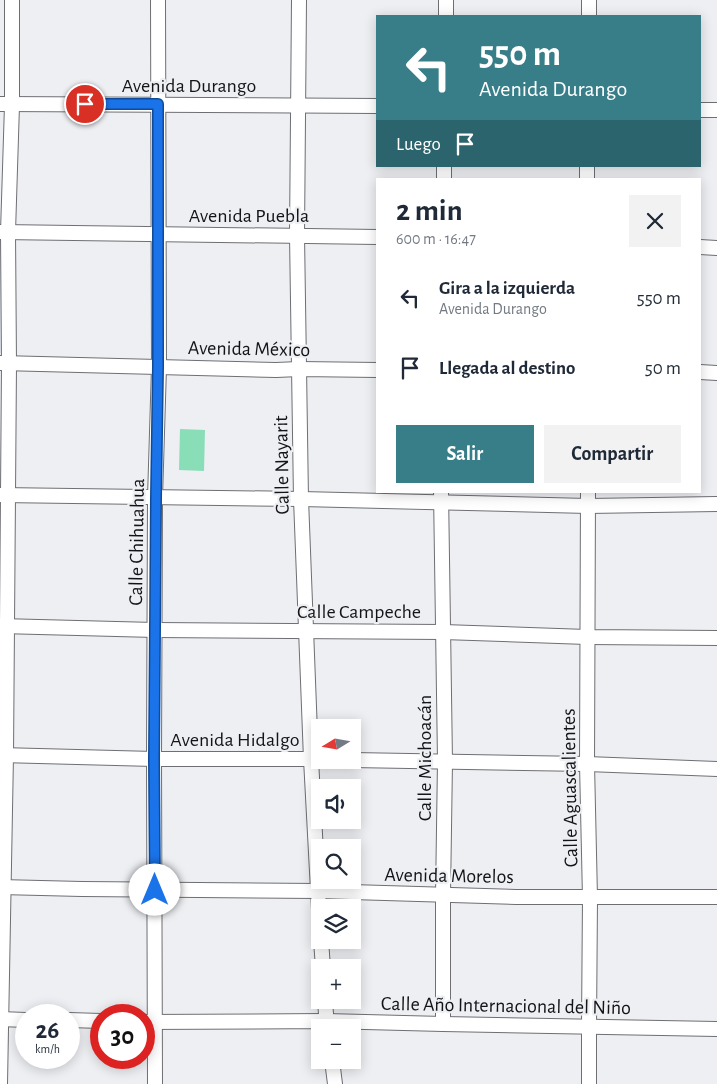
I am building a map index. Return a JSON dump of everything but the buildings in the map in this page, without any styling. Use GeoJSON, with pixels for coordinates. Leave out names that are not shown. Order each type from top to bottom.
{"type":"FeatureCollection","features":[{"type":"Feature","properties":{"kind":"street"},"geometry":{"type":"LineString","coordinates":[[0,1084],[4,232],[6,104],[12,0]]}},
{"type":"Feature","properties":{"kind":"street","name":"Calle Chihuahua"},"geometry":{"type":"LineString","coordinates":[[151,1004],[155,890],[158,0]]}},
{"type":"Feature","properties":{"kind":"street","name":"Calle Nayarit"},"geometry":{"type":"LineString","coordinates":[[299,0],[297,235],[301,499],[313,719]]}},
{"type":"Feature","properties":{"kind":"street"},"geometry":{"type":"LineString","coordinates":[[446,0],[446,15]]}},
{"type":"Feature","properties":{"kind":"street"},"geometry":{"type":"LineString","coordinates":[[589,0],[589,15]]}},
{"type":"Feature","properties":{"kind":"street","name":"Avenida Durango"},"geometry":{"type":"LineString","coordinates":[[6,104],[376,106]]}},
{"type":"Feature","properties":{"kind":"street"},"geometry":{"type":"LineString","coordinates":[[701,110],[717,110]]}},
{"type":"Feature","properties":{"kind":"street","name":"Avenida Puebla"},"geometry":{"type":"LineString","coordinates":[[4,232],[376,237]]}},
{"type":"Feature","properties":{"kind":"street"},"geometry":{"type":"LineString","coordinates":[[701,247],[717,248]]}},
{"type":"Feature","properties":{"kind":"street","name":"Avenida México"},"geometry":{"type":"LineString","coordinates":[[4,364],[276,370],[376,370]]}},
{"type":"Feature","properties":{"kind":"street"},"geometry":{"type":"LineString","coordinates":[[701,372],[717,373]]}},
{"type":"Feature","properties":{"kind":"street","name":"Calle Aguascalientes"},"geometry":{"type":"LineString","coordinates":[[588,493],[589,1084]]}},
{"type":"Feature","properties":{"kind":"street"},"geometry":{"type":"LineString","coordinates":[[4,495],[301,499],[441,497],[588,506],[717,504]]}},
{"type":"Feature","properties":{"kind":"street","name":"Calle Michoacán"},"geometry":{"type":"LineString","coordinates":[[441,497],[445,761],[443,1024]]}},
{"type":"Feature","properties":{"kind":"street","name":"Calle Campeche"},"geometry":{"type":"LineString","coordinates":[[3,626],[717,638]]}},
{"type":"Feature","properties":{"kind":"street","name":"Avenida Hidalgo"},"geometry":{"type":"LineString","coordinates":[[3,755],[154,759],[311,759]]}},
{"type":"Feature","properties":{"kind":"street"},"geometry":{"type":"LineString","coordinates":[[361,760],[587,764],[717,769]]}},
{"type":"Feature","properties":{"kind":"street","name":"Calle Nayarit"},"geometry":{"type":"LineString","coordinates":[[316,769],[318,899]]}},
{"type":"Feature","properties":{"kind":"street","name":"Avenida Morelos"},"geometry":{"type":"LineString","coordinates":[[2,887],[82,890],[318,891],[443,896],[717,898]]}},
{"type":"Feature","properties":{"kind":"street"},"geometry":{"type":"LineString","coordinates":[[1,1019],[15,1020]]}},
{"type":"Feature","properties":{"kind":"street","name":"Calle Año Internacional del Niño"},"geometry":{"type":"LineString","coordinates":[[155,1022],[311,1024]]}},
{"type":"Feature","properties":{"kind":"street","name":"Calle Año Internacional del Niño"},"geometry":{"type":"LineString","coordinates":[[361,1024],[717,1029]]}},
{"type":"Feature","properties":{"kind":"street","name":"Calle Chihuahua"},"geometry":{"type":"LineString","coordinates":[[154,1069],[155,1084]]}},
{"type":"Feature","properties":{"kind":"street"},"geometry":{"type":"LineString","coordinates":[[333,1069],[335,1084]]}},
{"type":"Feature","properties":{"kind":"shaded area"},"geometry":{"type":"Polygon","coordinates":[[[1,236],[3,353],[0,353],[1,236]]]}},
{"type":"Feature","properties":{"kind":"green space"},"geometry":{"type":"Polygon","coordinates":[[[180,429],[205,430],[204,471],[179,470],[180,429]]]}},
{"type":"Feature","properties":{"kind":"route"},"geometry":{"type":"LineString","coordinates":[[85,104],[158,104],[155,890]]}}]}
